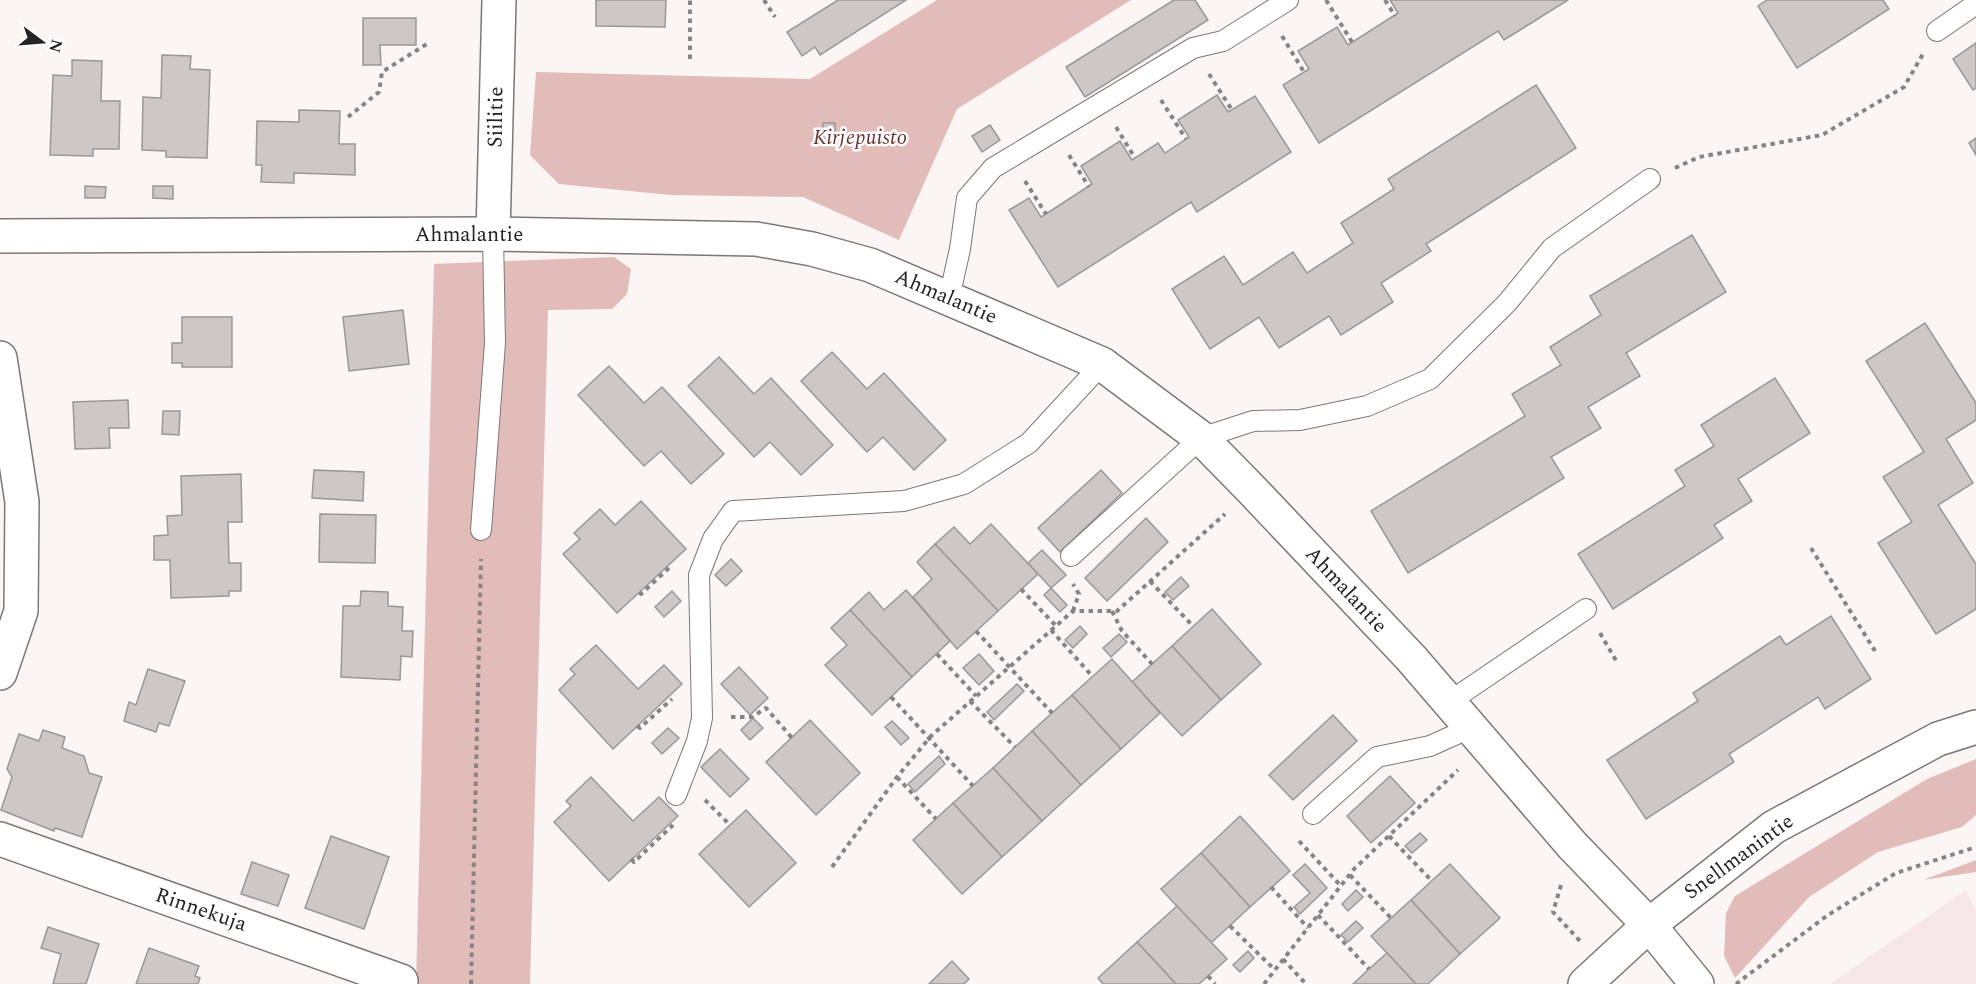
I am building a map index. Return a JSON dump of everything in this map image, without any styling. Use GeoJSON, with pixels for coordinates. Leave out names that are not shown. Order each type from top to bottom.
{"type":"FeatureCollection","features":[{"type":"Feature","properties":{"kind":"street","name":"Siilitie"},"geometry":{"type":"LineString","coordinates":[[493,234],[499,0]]}},
{"type":"Feature","properties":{"kind":"street","name":"Ahmalantie"},"geometry":{"type":"LineString","coordinates":[[0,236],[493,234],[756,238],[812,249],[870,265],[1102,364],[1201,438],[1252,490],[1449,702],[1572,845],[1648,925],[1697,984]]}},
{"type":"Feature","properties":{"kind":"street"},"geometry":{"type":"LineString","coordinates":[[0,358],[22,502],[21,611],[0,673]]}},
{"type":"Feature","properties":{"kind":"street","name":"Snellmanintie"},"geometry":{"type":"LineString","coordinates":[[1594,975],[1648,925],[1774,827],[1938,739],[1976,727]]}},
{"type":"Feature","properties":{"kind":"street","name":"Rinnekuja"},"geometry":{"type":"LineString","coordinates":[[0,839],[401,981]]}},
{"type":"Feature","properties":{"kind":"lane"},"geometry":{"type":"LineString","coordinates":[[949,298],[960,249],[967,198],[993,168],[1193,48],[1223,41],[1288,0]]}},
{"type":"Feature","properties":{"kind":"lane"},"geometry":{"type":"LineString","coordinates":[[1937,31],[1976,4]]}},
{"type":"Feature","properties":{"kind":"lane"},"geometry":{"type":"LineString","coordinates":[[1071,556],[1201,438],[1253,421],[1300,420],[1367,406],[1430,379],[1507,303],[1552,248],[1650,179]]}},
{"type":"Feature","properties":{"kind":"lane"},"geometry":{"type":"LineString","coordinates":[[481,530],[495,343],[493,234]]}},
{"type":"Feature","properties":{"kind":"lane"},"geometry":{"type":"LineString","coordinates":[[676,795],[697,741],[702,718],[699,575],[713,539],[733,511],[903,501],[964,484],[1029,443],[1102,364]]}},
{"type":"Feature","properties":{"kind":"lane"},"geometry":{"type":"LineString","coordinates":[[1449,702],[1586,609]]}},
{"type":"Feature","properties":{"kind":"lane"},"geometry":{"type":"LineString","coordinates":[[1313,814],[1377,757],[1478,736]]}},
{"type":"Feature","properties":{"kind":"path"},"geometry":{"type":"LineString","coordinates":[[690,0],[690,58]]}},
{"type":"Feature","properties":{"kind":"path"},"geometry":{"type":"LineString","coordinates":[[764,0],[775,17]]}},
{"type":"Feature","properties":{"kind":"path"},"geometry":{"type":"LineString","coordinates":[[1326,0],[1352,42]]}},
{"type":"Feature","properties":{"kind":"path"},"geometry":{"type":"LineString","coordinates":[[1385,0],[1395,16]]}},
{"type":"Feature","properties":{"kind":"path"},"geometry":{"type":"LineString","coordinates":[[1268,13],[1304,72]]}},
{"type":"Feature","properties":{"kind":"path"},"geometry":{"type":"LineString","coordinates":[[1650,179],[1699,157],[1822,135],[1904,87],[1937,31]]}},
{"type":"Feature","properties":{"kind":"path"},"geometry":{"type":"LineString","coordinates":[[348,117],[379,92],[382,72],[430,42]]}},
{"type":"Feature","properties":{"kind":"path"},"geometry":{"type":"LineString","coordinates":[[1193,48],[1232,110]]}},
{"type":"Feature","properties":{"kind":"path"},"geometry":{"type":"LineString","coordinates":[[1146,76],[1186,139]]}},
{"type":"Feature","properties":{"kind":"path"},"geometry":{"type":"LineString","coordinates":[[1054,132],[1089,187]]}},
{"type":"Feature","properties":{"kind":"path"},"geometry":{"type":"LineString","coordinates":[[1011,158],[1046,214]]}},
{"type":"Feature","properties":{"kind":"path"},"geometry":{"type":"LineString","coordinates":[[832,867],[897,777],[930,737],[970,701],[1073,611],[1117,611],[1252,490]]}},
{"type":"Feature","properties":{"kind":"path"},"geometry":{"type":"LineString","coordinates":[[471,984],[481,530]]}},
{"type":"Feature","properties":{"kind":"path"},"geometry":{"type":"LineString","coordinates":[[1810,548],[1875,651]]}},
{"type":"Feature","properties":{"kind":"path"},"geometry":{"type":"LineString","coordinates":[[1150,581],[1193,626]]}},
{"type":"Feature","properties":{"kind":"path"},"geometry":{"type":"LineString","coordinates":[[1021,589],[1056,626]]}},
{"type":"Feature","properties":{"kind":"path"},"geometry":{"type":"LineString","coordinates":[[1112,611],[1122,631],[1152,664]]}},
{"type":"Feature","properties":{"kind":"path"},"geometry":{"type":"LineString","coordinates":[[1051,630],[1093,676]]}},
{"type":"Feature","properties":{"kind":"path"},"geometry":{"type":"LineString","coordinates":[[976,631],[1052,713]]}},
{"type":"Feature","properties":{"kind":"path"},"geometry":{"type":"LineString","coordinates":[[937,654],[976,696]]}},
{"type":"Feature","properties":{"kind":"path"},"geometry":{"type":"LineString","coordinates":[[637,726],[640,728],[674,698],[701,682]]}},
{"type":"Feature","properties":{"kind":"path"},"geometry":{"type":"LineString","coordinates":[[891,697],[973,786]]}},
{"type":"Feature","properties":{"kind":"path"},"geometry":{"type":"LineString","coordinates":[[970,701],[1015,747]]}},
{"type":"Feature","properties":{"kind":"path"},"geometry":{"type":"LineString","coordinates":[[702,718],[752,717],[766,708],[792,738]]}},
{"type":"Feature","properties":{"kind":"path"},"geometry":{"type":"LineString","coordinates":[[1264,984],[1350,875],[1389,836],[1478,736]]}},
{"type":"Feature","properties":{"kind":"path"},"geometry":{"type":"LineString","coordinates":[[897,777],[936,819]]}},
{"type":"Feature","properties":{"kind":"path"},"geometry":{"type":"LineString","coordinates":[[632,859],[634,862],[680,819],[676,795]]}},
{"type":"Feature","properties":{"kind":"path"},"geometry":{"type":"LineString","coordinates":[[1313,814],[1299,841],[1341,886]]}},
{"type":"Feature","properties":{"kind":"path"},"geometry":{"type":"LineString","coordinates":[[1389,836],[1432,881]]}},
{"type":"Feature","properties":{"kind":"path"},"geometry":{"type":"LineString","coordinates":[[1572,845],[1553,912],[1594,975]]}},
{"type":"Feature","properties":{"kind":"path"},"geometry":{"type":"LineString","coordinates":[[1737,984],[1828,915],[1896,873],[1976,848]]}},
{"type":"Feature","properties":{"kind":"path"},"geometry":{"type":"LineString","coordinates":[[1350,875],[1391,918]]}},
{"type":"Feature","properties":{"kind":"path"},"geometry":{"type":"LineString","coordinates":[[1271,887],[1308,928]]}},
{"type":"Feature","properties":{"kind":"path"},"geometry":{"type":"LineString","coordinates":[[1318,915],[1369,969]]}},
{"type":"Feature","properties":{"kind":"path"},"geometry":{"type":"LineString","coordinates":[[1230,926],[1275,970]]}},
{"type":"Feature","properties":{"kind":"path"},"geometry":{"type":"LineString","coordinates":[[1283,959],[1306,984]]}},
{"type":"Feature","properties":{"kind":"path"},"geometry":{"type":"LineString","coordinates":[[1208,976],[1215,984]]}},
{"type":"Feature","properties":{"kind":"shaded area"},"geometry":{"type":"Polygon","coordinates":[[[1966,890],[1976,911],[1976,984],[1830,984],[1966,890]]]}},
{"type":"Feature","properties":{"kind":"green space","name":"Kirjepuisto"},"geometry":{"type":"Polygon","coordinates":[[[937,0],[1131,0],[957,109],[899,240],[803,197],[670,195],[559,184],[530,155],[536,72],[810,79],[937,0]]]}},
{"type":"Feature","properties":{"kind":"green space"},"geometry":{"type":"Polygon","coordinates":[[[614,257],[631,269],[627,294],[612,309],[548,310],[530,984],[416,984],[434,264],[614,257]]]}},
{"type":"Feature","properties":{"kind":"green space"},"geometry":{"type":"Polygon","coordinates":[[[1976,759],[1976,815],[1962,827],[1878,852],[1809,897],[1735,978],[1724,956],[1726,913],[1735,896],[1927,779],[1976,759]]]}},
{"type":"Feature","properties":{"kind":"green space"},"geometry":{"type":"Polygon","coordinates":[[[1976,860],[1976,872],[1923,880],[1976,860]]]}},
{"type":"Feature","properties":{"kind":"building"},"geometry":{"type":"Polygon","coordinates":[[[596,0],[666,0],[665,27],[596,26],[596,0]]]}},
{"type":"Feature","properties":{"kind":"building"},"geometry":{"type":"Polygon","coordinates":[[[838,0],[906,0],[820,55],[815,47],[802,56],[787,32],[838,0]]]}},
{"type":"Feature","properties":{"kind":"building"},"geometry":{"type":"Polygon","coordinates":[[[1174,0],[1195,0],[1208,20],[1085,97],[1066,67],[1174,0]]]}},
{"type":"Feature","properties":{"kind":"building"},"geometry":{"type":"Polygon","coordinates":[[[1390,0],[1568,0],[1504,40],[1498,31],[1319,143],[1283,85],[1309,69],[1298,51],[1337,27],[1348,45],[1398,13],[1390,0]]]}},
{"type":"Feature","properties":{"kind":"building"},"geometry":{"type":"Polygon","coordinates":[[[1767,0],[1883,0],[1889,9],[1797,68],[1758,6],[1767,0]]]}},
{"type":"Feature","properties":{"kind":"building"},"geometry":{"type":"Polygon","coordinates":[[[363,18],[416,18],[416,45],[380,45],[381,65],[363,65],[363,18]]]}},
{"type":"Feature","properties":{"kind":"building"},"geometry":{"type":"Polygon","coordinates":[[[1976,43],[1976,88],[1973,90],[1953,59],[1976,43]]]}},
{"type":"Feature","properties":{"kind":"building"},"geometry":{"type":"Polygon","coordinates":[[[162,55],[191,56],[190,69],[210,70],[207,158],[166,157],[166,151],[142,150],[143,97],[161,98],[162,55]]]}},
{"type":"Feature","properties":{"kind":"building"},"geometry":{"type":"Polygon","coordinates":[[[72,60],[102,61],[101,101],[120,101],[119,149],[93,149],[93,156],[50,155],[53,75],[72,76],[72,60]]]}},
{"type":"Feature","properties":{"kind":"building"},"geometry":{"type":"Polygon","coordinates":[[[1536,85],[1576,148],[1426,244],[1431,251],[1381,283],[1393,302],[1341,335],[1329,316],[1279,348],[1259,317],[1210,349],[1172,289],[1224,256],[1243,285],[1293,252],[1307,273],[1353,243],[1341,223],[1394,189],[1388,179],[1536,85]]]}},
{"type":"Feature","properties":{"kind":"building"},"geometry":{"type":"Polygon","coordinates":[[[1217,95],[1228,112],[1255,96],[1291,152],[1197,212],[1191,202],[1058,287],[1009,210],[1029,198],[1041,217],[1046,214],[1092,184],[1081,166],[1120,141],[1132,160],[1158,143],[1165,153],[1189,137],[1178,120],[1217,95]]]}},
{"type":"Feature","properties":{"kind":"building"},"geometry":{"type":"Polygon","coordinates":[[[299,110],[340,111],[339,144],[355,144],[355,175],[294,173],[294,183],[261,182],[262,165],[256,165],[257,121],[299,122],[299,110]]]}},
{"type":"Feature","properties":{"kind":"building"},"geometry":{"type":"Polygon","coordinates":[[[823,123],[835,123],[835,139],[823,139],[823,123]]]}},
{"type":"Feature","properties":{"kind":"building"},"geometry":{"type":"Polygon","coordinates":[[[990,125],[1000,140],[982,152],[972,136],[990,125]]]}},
{"type":"Feature","properties":{"kind":"building"},"geometry":{"type":"Polygon","coordinates":[[[1976,138],[1976,155],[1969,143],[1976,138]]]}},
{"type":"Feature","properties":{"kind":"building"},"geometry":{"type":"Polygon","coordinates":[[[85,186],[106,187],[105,198],[85,198],[85,186]]]}},
{"type":"Feature","properties":{"kind":"building"},"geometry":{"type":"Polygon","coordinates":[[[153,186],[173,186],[173,199],[153,198],[153,186]]]}},
{"type":"Feature","properties":{"kind":"building"},"geometry":{"type":"Polygon","coordinates":[[[1692,235],[1726,292],[1626,353],[1640,376],[1588,407],[1601,428],[1551,457],[1564,478],[1408,573],[1371,511],[1525,416],[1512,394],[1561,365],[1550,347],[1601,315],[1590,296],[1692,235]]]}},
{"type":"Feature","properties":{"kind":"building"},"geometry":{"type":"Polygon","coordinates":[[[403,310],[409,364],[349,371],[343,317],[403,310]]]}},
{"type":"Feature","properties":{"kind":"building"},"geometry":{"type":"Polygon","coordinates":[[[182,317],[232,317],[232,367],[182,367],[182,363],[172,363],[172,343],[182,343],[182,317]]]}},
{"type":"Feature","properties":{"kind":"building"},"geometry":{"type":"Polygon","coordinates":[[[1925,323],[1976,403],[1976,420],[1946,439],[1973,483],[1938,505],[1976,564],[1976,609],[1936,634],[1878,543],[1912,522],[1883,477],[1924,452],[1866,361],[1925,323]]]}},
{"type":"Feature","properties":{"kind":"building"},"geometry":{"type":"Polygon","coordinates":[[[832,352],[867,389],[884,373],[946,440],[914,470],[883,437],[867,452],[801,381],[832,352]]]}},
{"type":"Feature","properties":{"kind":"building"},"geometry":{"type":"Polygon","coordinates":[[[719,357],[754,394],[771,378],[833,445],[801,475],[770,442],[754,457],[688,386],[719,357]]]}},
{"type":"Feature","properties":{"kind":"building"},"geometry":{"type":"Polygon","coordinates":[[[609,366],[644,403],[662,387],[724,454],[691,484],[661,451],[644,466],[578,395],[609,366]]]}},
{"type":"Feature","properties":{"kind":"building"},"geometry":{"type":"Polygon","coordinates":[[[1775,378],[1810,433],[1738,479],[1752,501],[1714,525],[1723,538],[1613,609],[1578,554],[1685,486],[1675,470],[1714,446],[1701,425],[1775,378]]]}},
{"type":"Feature","properties":{"kind":"building"},"geometry":{"type":"Polygon","coordinates":[[[128,400],[129,428],[109,428],[110,448],[75,449],[73,402],[128,400]]]}},
{"type":"Feature","properties":{"kind":"building"},"geometry":{"type":"Polygon","coordinates":[[[163,411],[180,411],[179,435],[162,434],[163,411]]]}},
{"type":"Feature","properties":{"kind":"building"},"geometry":{"type":"Polygon","coordinates":[[[314,470],[364,472],[363,501],[312,498],[314,470]]]}},
{"type":"Feature","properties":{"kind":"building"},"geometry":{"type":"Polygon","coordinates":[[[1101,470],[1122,493],[1060,552],[1038,528],[1101,470]]]}},
{"type":"Feature","properties":{"kind":"building"},"geometry":{"type":"Polygon","coordinates":[[[241,474],[242,522],[228,522],[229,563],[241,563],[241,591],[229,591],[229,596],[171,598],[170,560],[154,560],[154,536],[168,535],[167,516],[182,515],[181,476],[241,474]]]}},
{"type":"Feature","properties":{"kind":"building"},"geometry":{"type":"Polygon","coordinates":[[[641,501],[686,549],[617,613],[563,554],[580,539],[574,533],[600,509],[615,525],[641,501]]]}},
{"type":"Feature","properties":{"kind":"building"},"geometry":{"type":"Polygon","coordinates":[[[320,514],[376,515],[375,563],[319,562],[320,514]]]}},
{"type":"Feature","properties":{"kind":"building"},"geometry":{"type":"Polygon","coordinates":[[[1146,518],[1168,542],[1107,601],[1085,578],[1146,518]]]}},
{"type":"Feature","properties":{"kind":"building"},"geometry":{"type":"Polygon","coordinates":[[[991,524],[1038,574],[998,611],[935,544],[954,527],[970,544],[991,524]]]}},
{"type":"Feature","properties":{"kind":"building"},"geometry":{"type":"Polygon","coordinates":[[[935,544],[998,611],[957,649],[913,597],[932,579],[917,562],[935,544]]]}},
{"type":"Feature","properties":{"kind":"building"},"geometry":{"type":"Polygon","coordinates":[[[1042,550],[1066,575],[1051,588],[1028,563],[1042,550]]]}},
{"type":"Feature","properties":{"kind":"building"},"geometry":{"type":"Polygon","coordinates":[[[731,559],[742,571],[726,586],[715,575],[731,559]]]}},
{"type":"Feature","properties":{"kind":"building"},"geometry":{"type":"Polygon","coordinates":[[[1181,577],[1189,586],[1173,600],[1165,592],[1181,577]]]}},
{"type":"Feature","properties":{"kind":"building"},"geometry":{"type":"Polygon","coordinates":[[[1051,588],[1067,605],[1060,612],[1044,595],[1051,588]]]}},
{"type":"Feature","properties":{"kind":"building"},"geometry":{"type":"Polygon","coordinates":[[[906,590],[950,641],[912,677],[850,610],[869,592],[884,610],[906,590]]]}},
{"type":"Feature","properties":{"kind":"building"},"geometry":{"type":"Polygon","coordinates":[[[361,591],[388,592],[388,606],[403,607],[402,631],[413,631],[412,657],[401,656],[400,680],[341,677],[343,606],[360,606],[361,591]]]}},
{"type":"Feature","properties":{"kind":"building"},"geometry":{"type":"Polygon","coordinates":[[[672,591],[681,601],[664,617],[655,607],[672,591]]]}},
{"type":"Feature","properties":{"kind":"building"},"geometry":{"type":"Polygon","coordinates":[[[1212,609],[1261,664],[1221,700],[1172,646],[1212,609]]]}},
{"type":"Feature","properties":{"kind":"building"},"geometry":{"type":"Polygon","coordinates":[[[850,610],[912,677],[872,715],[825,665],[847,645],[831,628],[850,610]]]}},
{"type":"Feature","properties":{"kind":"building"},"geometry":{"type":"Polygon","coordinates":[[[1831,616],[1871,679],[1825,709],[1818,697],[1729,754],[1734,762],[1646,819],[1607,760],[1698,701],[1693,693],[1780,636],[1786,645],[1831,616]]]}},
{"type":"Feature","properties":{"kind":"building"},"geometry":{"type":"Polygon","coordinates":[[[1080,626],[1087,634],[1073,648],[1065,640],[1080,626]]]}},
{"type":"Feature","properties":{"kind":"building"},"geometry":{"type":"Polygon","coordinates":[[[1119,634],[1127,642],[1111,657],[1103,648],[1119,634]]]}},
{"type":"Feature","properties":{"kind":"building"},"geometry":{"type":"Polygon","coordinates":[[[596,645],[638,689],[664,665],[682,684],[613,749],[559,690],[575,674],[570,669],[596,645]]]}},
{"type":"Feature","properties":{"kind":"building"},"geometry":{"type":"Polygon","coordinates":[[[1172,646],[1221,700],[1182,736],[1132,682],[1172,646]]]}},
{"type":"Feature","properties":{"kind":"building"},"geometry":{"type":"Polygon","coordinates":[[[979,654],[994,671],[979,685],[963,668],[979,654]]]}},
{"type":"Feature","properties":{"kind":"building"},"geometry":{"type":"Polygon","coordinates":[[[1112,659],[1160,713],[1121,749],[1072,695],[1112,659]]]}},
{"type":"Feature","properties":{"kind":"building"},"geometry":{"type":"Polygon","coordinates":[[[739,667],[768,698],[750,715],[721,684],[739,667]]]}},
{"type":"Feature","properties":{"kind":"building"},"geometry":{"type":"Polygon","coordinates":[[[148,669],[185,681],[169,726],[159,723],[156,732],[124,721],[129,702],[136,705],[148,669]]]}},
{"type":"Feature","properties":{"kind":"building"},"geometry":{"type":"Polygon","coordinates":[[[1017,684],[1024,691],[994,720],[987,712],[1017,684]]]}},
{"type":"Feature","properties":{"kind":"building"},"geometry":{"type":"Polygon","coordinates":[[[1072,695],[1121,749],[1081,785],[1032,731],[1072,695]]]}},
{"type":"Feature","properties":{"kind":"building"},"geometry":{"type":"Polygon","coordinates":[[[1333,715],[1357,741],[1293,800],[1269,775],[1333,715]]]}},
{"type":"Feature","properties":{"kind":"building"},"geometry":{"type":"Polygon","coordinates":[[[753,718],[763,728],[750,740],[741,730],[753,718]]]}},
{"type":"Feature","properties":{"kind":"building"},"geometry":{"type":"Polygon","coordinates":[[[810,720],[860,773],[816,815],[766,762],[810,720]]]}},
{"type":"Feature","properties":{"kind":"building"},"geometry":{"type":"Polygon","coordinates":[[[892,721],[909,738],[901,745],[885,727],[892,721]]]}},
{"type":"Feature","properties":{"kind":"building"},"geometry":{"type":"Polygon","coordinates":[[[668,728],[679,738],[662,754],[652,743],[668,728]]]}},
{"type":"Feature","properties":{"kind":"building"},"geometry":{"type":"Polygon","coordinates":[[[43,730],[65,737],[62,748],[84,756],[89,773],[102,777],[82,837],[55,828],[54,831],[1,810],[12,777],[7,769],[19,734],[39,741],[43,730]]]}},
{"type":"Feature","properties":{"kind":"building"},"geometry":{"type":"Polygon","coordinates":[[[1032,731],[1081,785],[1042,821],[993,768],[1032,731]]]}},
{"type":"Feature","properties":{"kind":"building"},"geometry":{"type":"Polygon","coordinates":[[[720,749],[749,779],[730,797],[701,767],[720,749]]]}},
{"type":"Feature","properties":{"kind":"building"},"geometry":{"type":"Polygon","coordinates":[[[939,756],[945,764],[915,792],[908,784],[939,756]]]}},
{"type":"Feature","properties":{"kind":"building"},"geometry":{"type":"Polygon","coordinates":[[[993,768],[1042,821],[1002,857],[953,803],[993,768]]]}},
{"type":"Feature","properties":{"kind":"building"},"geometry":{"type":"Polygon","coordinates":[[[1390,776],[1415,803],[1371,843],[1347,816],[1390,776]]]}},
{"type":"Feature","properties":{"kind":"building"},"geometry":{"type":"Polygon","coordinates":[[[591,777],[633,821],[659,797],[678,816],[609,881],[554,822],[571,806],[566,801],[591,777]]]}},
{"type":"Feature","properties":{"kind":"building"},"geometry":{"type":"Polygon","coordinates":[[[953,803],[1002,857],[962,894],[913,840],[953,803]]]}},
{"type":"Feature","properties":{"kind":"building"},"geometry":{"type":"Polygon","coordinates":[[[746,810],[796,863],[749,907],[699,854],[746,810]]]}},
{"type":"Feature","properties":{"kind":"building"},"geometry":{"type":"Polygon","coordinates":[[[1240,816],[1290,871],[1250,907],[1201,853],[1240,816]]]}},
{"type":"Feature","properties":{"kind":"building"},"geometry":{"type":"Polygon","coordinates":[[[1420,833],[1427,840],[1412,853],[1405,846],[1420,833]]]}},
{"type":"Feature","properties":{"kind":"building"},"geometry":{"type":"Polygon","coordinates":[[[331,836],[389,857],[364,929],[305,908],[331,836]]]}},
{"type":"Feature","properties":{"kind":"building"},"geometry":{"type":"Polygon","coordinates":[[[1201,853],[1250,907],[1211,943],[1161,889],[1201,853]]]}},
{"type":"Feature","properties":{"kind":"building"},"geometry":{"type":"Polygon","coordinates":[[[252,862],[289,875],[278,906],[241,894],[252,862]]]}},
{"type":"Feature","properties":{"kind":"building"},"geometry":{"type":"Polygon","coordinates":[[[1305,864],[1327,888],[1300,914],[1294,907],[1310,893],[1293,875],[1305,864]]]}},
{"type":"Feature","properties":{"kind":"building"},"geometry":{"type":"Polygon","coordinates":[[[1450,864],[1500,918],[1460,954],[1411,900],[1450,864]]]}},
{"type":"Feature","properties":{"kind":"building"},"geometry":{"type":"Polygon","coordinates":[[[1356,890],[1363,897],[1348,911],[1342,904],[1356,890]]]}},
{"type":"Feature","properties":{"kind":"building"},"geometry":{"type":"Polygon","coordinates":[[[1411,900],[1460,954],[1428,984],[1416,984],[1371,936],[1411,900]]]}},
{"type":"Feature","properties":{"kind":"building"},"geometry":{"type":"Polygon","coordinates":[[[1177,906],[1227,959],[1199,984],[1176,984],[1137,942],[1177,906]]]}},
{"type":"Feature","properties":{"kind":"building"},"geometry":{"type":"Polygon","coordinates":[[[1356,921],[1363,928],[1348,942],[1341,935],[1356,921]]]}},
{"type":"Feature","properties":{"kind":"building"},"geometry":{"type":"Polygon","coordinates":[[[48,927],[99,944],[86,984],[53,984],[61,954],[41,948],[48,927]]]}},
{"type":"Feature","properties":{"kind":"building"},"geometry":{"type":"Polygon","coordinates":[[[1137,942],[1176,984],[1103,984],[1098,978],[1137,942]]]}},
{"type":"Feature","properties":{"kind":"building"},"geometry":{"type":"Polygon","coordinates":[[[149,948],[199,966],[195,976],[200,978],[198,984],[136,984],[149,948]]]}},
{"type":"Feature","properties":{"kind":"building"},"geometry":{"type":"Polygon","coordinates":[[[1248,951],[1254,958],[1240,972],[1233,965],[1248,951]]]}},
{"type":"Feature","properties":{"kind":"building"},"geometry":{"type":"Polygon","coordinates":[[[1387,953],[1416,984],[1353,984],[1369,969],[1387,953]]]}},
{"type":"Feature","properties":{"kind":"building"},"geometry":{"type":"Polygon","coordinates":[[[952,961],[969,979],[964,984],[929,984],[952,961]]]}}]}
